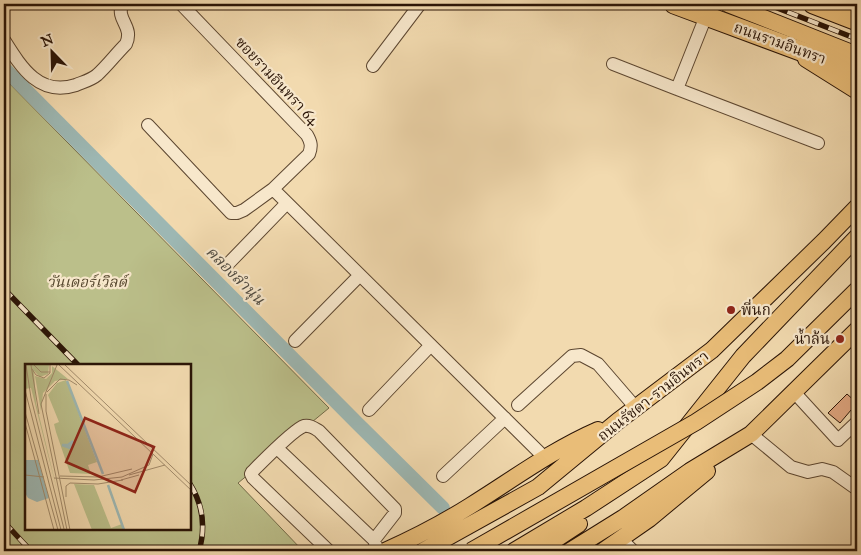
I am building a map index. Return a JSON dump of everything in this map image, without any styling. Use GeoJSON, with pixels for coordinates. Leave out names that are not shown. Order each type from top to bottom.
{"type":"FeatureCollection","features":[{"type":"Feature","properties":{"kind":"highway","name":"ถนนรามอินทรา"},"geometry":{"type":"LineString","coordinates":[[674,4],[857,72]]}},
{"type":"Feature","properties":{"kind":"highway"},"geometry":{"type":"LineString","coordinates":[[813,4],[857,21]]}},
{"type":"Feature","properties":{"kind":"main road"},"geometry":{"type":"LineString","coordinates":[[728,4],[857,55]]}},
{"type":"Feature","properties":{"kind":"main road"},"geometry":{"type":"LineString","coordinates":[[787,46],[857,91]]}},
{"type":"Feature","properties":{"kind":"main road","name":"ถนนรัชดา-รามอินทรา"},"geometry":{"type":"LineString","coordinates":[[423,551],[538,487],[618,422],[712,350],[857,207]]}},
{"type":"Feature","properties":{"kind":"main road","name":"ถนนรัชดา-รามอินทรา"},"geometry":{"type":"LineString","coordinates":[[514,551],[586,508],[661,459],[743,356],[857,238]]}},
{"type":"Feature","properties":{"kind":"main road"},"geometry":{"type":"LineString","coordinates":[[471,551],[696,422],[757,382],[793,353],[857,290]]}},
{"type":"Feature","properties":{"kind":"main road"},"geometry":{"type":"LineString","coordinates":[[603,551],[649,519],[751,434],[857,330]]}},
{"type":"Feature","properties":{"kind":"main road"},"geometry":{"type":"LineString","coordinates":[[379,548],[405,542],[468,507],[545,458],[587,435],[618,422]]}},
{"type":"Feature","properties":{"kind":"main road"},"geometry":{"type":"LineString","coordinates":[[570,551],[623,518],[690,471],[751,434]]}},
{"type":"Feature","properties":{"kind":"main road"},"geometry":{"type":"LineString","coordinates":[[538,551],[613,500],[638,481],[661,459]]}},
{"type":"Feature","properties":{"kind":"street"},"geometry":{"type":"LineString","coordinates":[[4,40],[18,63],[38,82],[49,87],[72,86],[96,76],[126,44],[129,34],[120,10],[122,4]]}},
{"type":"Feature","properties":{"kind":"street","name":"ซอยรามอินทรา 64"},"geometry":{"type":"LineString","coordinates":[[148,125],[231,213],[238,213],[244,210],[273,189],[309,154],[311,147],[307,135],[181,4]]}},
{"type":"Feature","properties":{"kind":"street"},"geometry":{"type":"LineString","coordinates":[[373,66],[420,4]]}},
{"type":"Feature","properties":{"kind":"street"},"geometry":{"type":"LineString","coordinates":[[677,89],[706,16]]}},
{"type":"Feature","properties":{"kind":"street"},"geometry":{"type":"LineString","coordinates":[[613,64],[818,143]]}},
{"type":"Feature","properties":{"kind":"street"},"geometry":{"type":"LineString","coordinates":[[273,189],[545,458]]}},
{"type":"Feature","properties":{"kind":"street"},"geometry":{"type":"LineString","coordinates":[[228,264],[287,203]]}},
{"type":"Feature","properties":{"kind":"street"},"geometry":{"type":"LineString","coordinates":[[294,341],[360,275]]}},
{"type":"Feature","properties":{"kind":"street"},"geometry":{"type":"LineString","coordinates":[[369,410],[431,345]]}},
{"type":"Feature","properties":{"kind":"street"},"geometry":{"type":"LineString","coordinates":[[518,405],[572,356],[581,355],[598,364],[636,408]]}},
{"type":"Feature","properties":{"kind":"street"},"geometry":{"type":"LineString","coordinates":[[794,392],[838,440],[857,422]]}},
{"type":"Feature","properties":{"kind":"street"},"geometry":{"type":"LineString","coordinates":[[443,476],[505,418]]}},
{"type":"Feature","properties":{"kind":"street"},"geometry":{"type":"LineString","coordinates":[[278,448],[379,548],[395,513],[395,509],[319,431],[310,426],[304,426],[278,448],[252,472],[252,476],[329,551]]}},
{"type":"Feature","properties":{"kind":"street"},"geometry":{"type":"LineString","coordinates":[[751,434],[790,467],[808,472],[822,469],[833,472],[857,489]]}},
{"type":"Feature","properties":{"kind":"street"},"geometry":{"type":"LineString","coordinates":[[621,539],[633,551]]}},
{"type":"Feature","properties":{"kind":"green space","name":"วันเดอร์เวิลด์"},"geometry":{"type":"Polygon","coordinates":[[[4,78],[329,408],[238,483],[303,551],[4,551],[4,78]]]}},
{"type":"Feature","properties":{"kind":"building"},"geometry":{"type":"Polygon","coordinates":[[[847,394],[857,403],[840,423],[828,413],[847,394]]]}},
{"type":"Feature","properties":{"kind":"waterway","name":"คลองลำนุ่น"},"geometry":{"type":"LineString","coordinates":[[4,68],[443,508]]}},
{"type":"Feature","properties":{"kind":"waterway"},"geometry":{"type":"LineString","coordinates":[[4,302],[6,306],[4,326]]}},
{"type":"Feature","properties":{"kind":"railway"},"geometry":{"type":"LineString","coordinates":[[767,4],[857,39]]}},
{"type":"Feature","properties":{"kind":"railway"},"geometry":{"type":"LineString","coordinates":[[4,289],[77,364]]}},
{"type":"Feature","properties":{"kind":"railway"},"geometry":{"type":"LineString","coordinates":[[191,486],[198,500],[202,516],[203,525],[199,551]]}},
{"type":"Feature","properties":{"kind":"railway"},"geometry":{"type":"LineString","coordinates":[[4,522],[31,551]]}},
{"type":"Feature","properties":{"kind":"place","name":"พี่นก"},"geometry":{"type":"Point","coordinates":[731,310]}},
{"type":"Feature","properties":{"kind":"place","name":"น้ำล้น"},"geometry":{"type":"Point","coordinates":[840,339]}}]}
